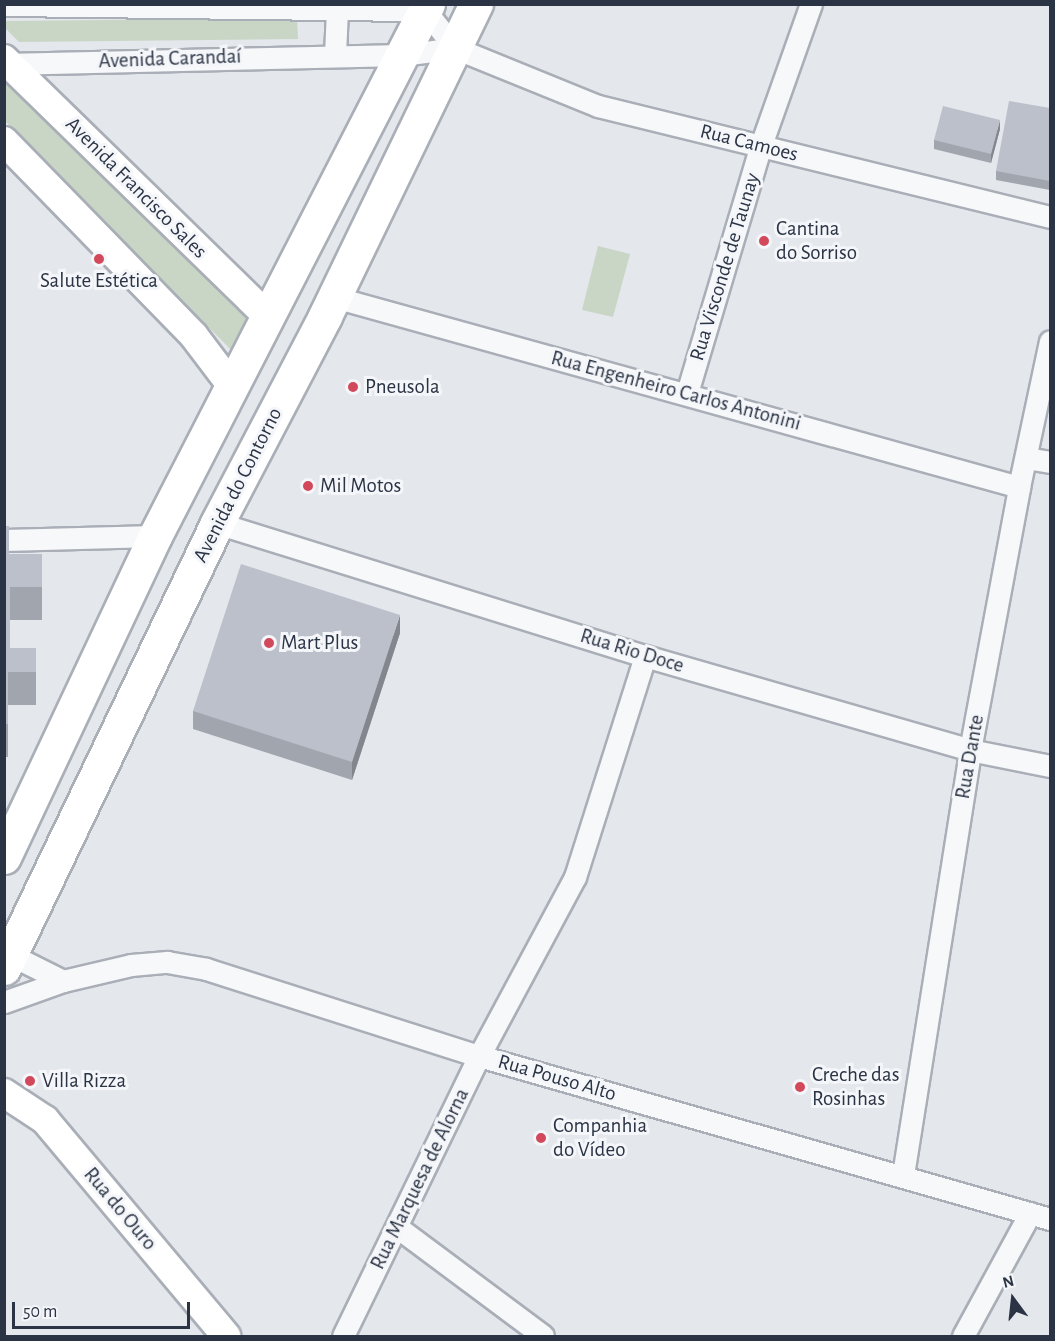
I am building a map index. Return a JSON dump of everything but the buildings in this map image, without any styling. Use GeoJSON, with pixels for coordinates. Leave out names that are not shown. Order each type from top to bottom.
{"type":"FeatureCollection","features":[{"type":"Feature","properties":{"kind":"main road","name":"Avenida do Contorno"},"geometry":{"type":"LineString","coordinates":[[8,961],[223,511],[334,297],[476,4]]}},
{"type":"Feature","properties":{"kind":"main road"},"geometry":{"type":"LineString","coordinates":[[4,857],[12,830],[155,536],[426,7]]}},
{"type":"Feature","properties":{"kind":"main road"},"geometry":{"type":"LineString","coordinates":[[223,511],[246,439],[282,364],[280,333],[268,317]]}},
{"type":"Feature","properties":{"kind":"street","name":"Rua Visconde de Taunay"},"geometry":{"type":"LineString","coordinates":[[687,393],[761,145],[811,4]]}},
{"type":"Feature","properties":{"kind":"street"},"geometry":{"type":"LineString","coordinates":[[4,5],[337,10],[426,7],[455,48]]}},
{"type":"Feature","properties":{"kind":"street"},"geometry":{"type":"LineString","coordinates":[[335,55],[337,10]]}},
{"type":"Feature","properties":{"kind":"street","name":"Avenida Carandaí"},"geometry":{"type":"LineString","coordinates":[[6,62],[402,55],[455,48]]}},
{"type":"Feature","properties":{"kind":"street","name":"Rua Camoes"},"geometry":{"type":"LineString","coordinates":[[455,48],[598,106],[1050,217]]}},
{"type":"Feature","properties":{"kind":"street","name":"Avenida Francisco Sales"},"geometry":{"type":"LineString","coordinates":[[6,62],[268,317]]}},
{"type":"Feature","properties":{"kind":"street"},"geometry":{"type":"LineString","coordinates":[[4,141],[194,336],[232,386]]}},
{"type":"Feature","properties":{"kind":"street","name":"Rua Engenheiro Carlos Antonini"},"geometry":{"type":"LineString","coordinates":[[334,297],[1019,486]]}},
{"type":"Feature","properties":{"kind":"street","name":"Rua Dante"},"geometry":{"type":"LineString","coordinates":[[903,1175],[970,750],[1019,486],[1050,340]]}},
{"type":"Feature","properties":{"kind":"street"},"geometry":{"type":"LineString","coordinates":[[1026,458],[1050,462]]}},
{"type":"Feature","properties":{"kind":"street","name":"Rua Rio Doce"},"geometry":{"type":"LineString","coordinates":[[223,511],[645,656],[970,750],[1050,766]]}},
{"type":"Feature","properties":{"kind":"street"},"geometry":{"type":"LineString","coordinates":[[4,540],[155,536]]}},
{"type":"Feature","properties":{"kind":"street","name":"Rua Marquesa de Alorna"},"geometry":{"type":"LineString","coordinates":[[343,1336],[479,1056],[575,877],[645,656]]}},
{"type":"Feature","properties":{"kind":"street"},"geometry":{"type":"LineString","coordinates":[[8,961],[63,981]]}},
{"type":"Feature","properties":{"kind":"street","name":"Rua Pouso Alto"},"geometry":{"type":"LineString","coordinates":[[4,1002],[63,981],[131,965],[167,962],[206,969],[479,1056],[903,1175],[1040,1216]]}},
{"type":"Feature","properties":{"kind":"street","name":"Rua do Ouro"},"geometry":{"type":"LineString","coordinates":[[4,1093],[45,1120],[226,1336]]}},
{"type":"Feature","properties":{"kind":"street"},"geometry":{"type":"LineString","coordinates":[[963,1336],[1040,1216]]}},
{"type":"Feature","properties":{"kind":"street"},"geometry":{"type":"LineString","coordinates":[[397,1227],[543,1336]]}},
{"type":"Feature","properties":{"kind":"green space"},"geometry":{"type":"Polygon","coordinates":[[[297,18],[298,39],[19,42],[5,28],[4,21],[297,18]]]}},
{"type":"Feature","properties":{"kind":"green space"},"geometry":{"type":"Polygon","coordinates":[[[4,80],[10,80],[252,321],[238,357],[5,121],[4,80]]]}},
{"type":"Feature","properties":{"kind":"green space"},"geometry":{"type":"Polygon","coordinates":[[[598,246],[630,254],[613,317],[582,310],[598,246]]]}},
{"type":"Feature","properties":{"kind":"place","name":"Cantina do Sorriso"},"geometry":{"type":"Point","coordinates":[764,241]}},
{"type":"Feature","properties":{"kind":"place","name":"Salute Estética"},"geometry":{"type":"Point","coordinates":[99,259]}},
{"type":"Feature","properties":{"kind":"place","name":"Pneusola"},"geometry":{"type":"Point","coordinates":[353,387]}},
{"type":"Feature","properties":{"kind":"place","name":"Mil Motos"},"geometry":{"type":"Point","coordinates":[308,486]}},
{"type":"Feature","properties":{"kind":"place","name":"Mart Plus"},"geometry":{"type":"Point","coordinates":[269,643]}},
{"type":"Feature","properties":{"kind":"place","name":"Villa Rizza"},"geometry":{"type":"Point","coordinates":[30,1081]}},
{"type":"Feature","properties":{"kind":"place","name":"Creche das Rosinhas"},"geometry":{"type":"Point","coordinates":[800,1087]}},
{"type":"Feature","properties":{"kind":"place","name":"Companhia do Vídeo"},"geometry":{"type":"Point","coordinates":[541,1138]}}]}
